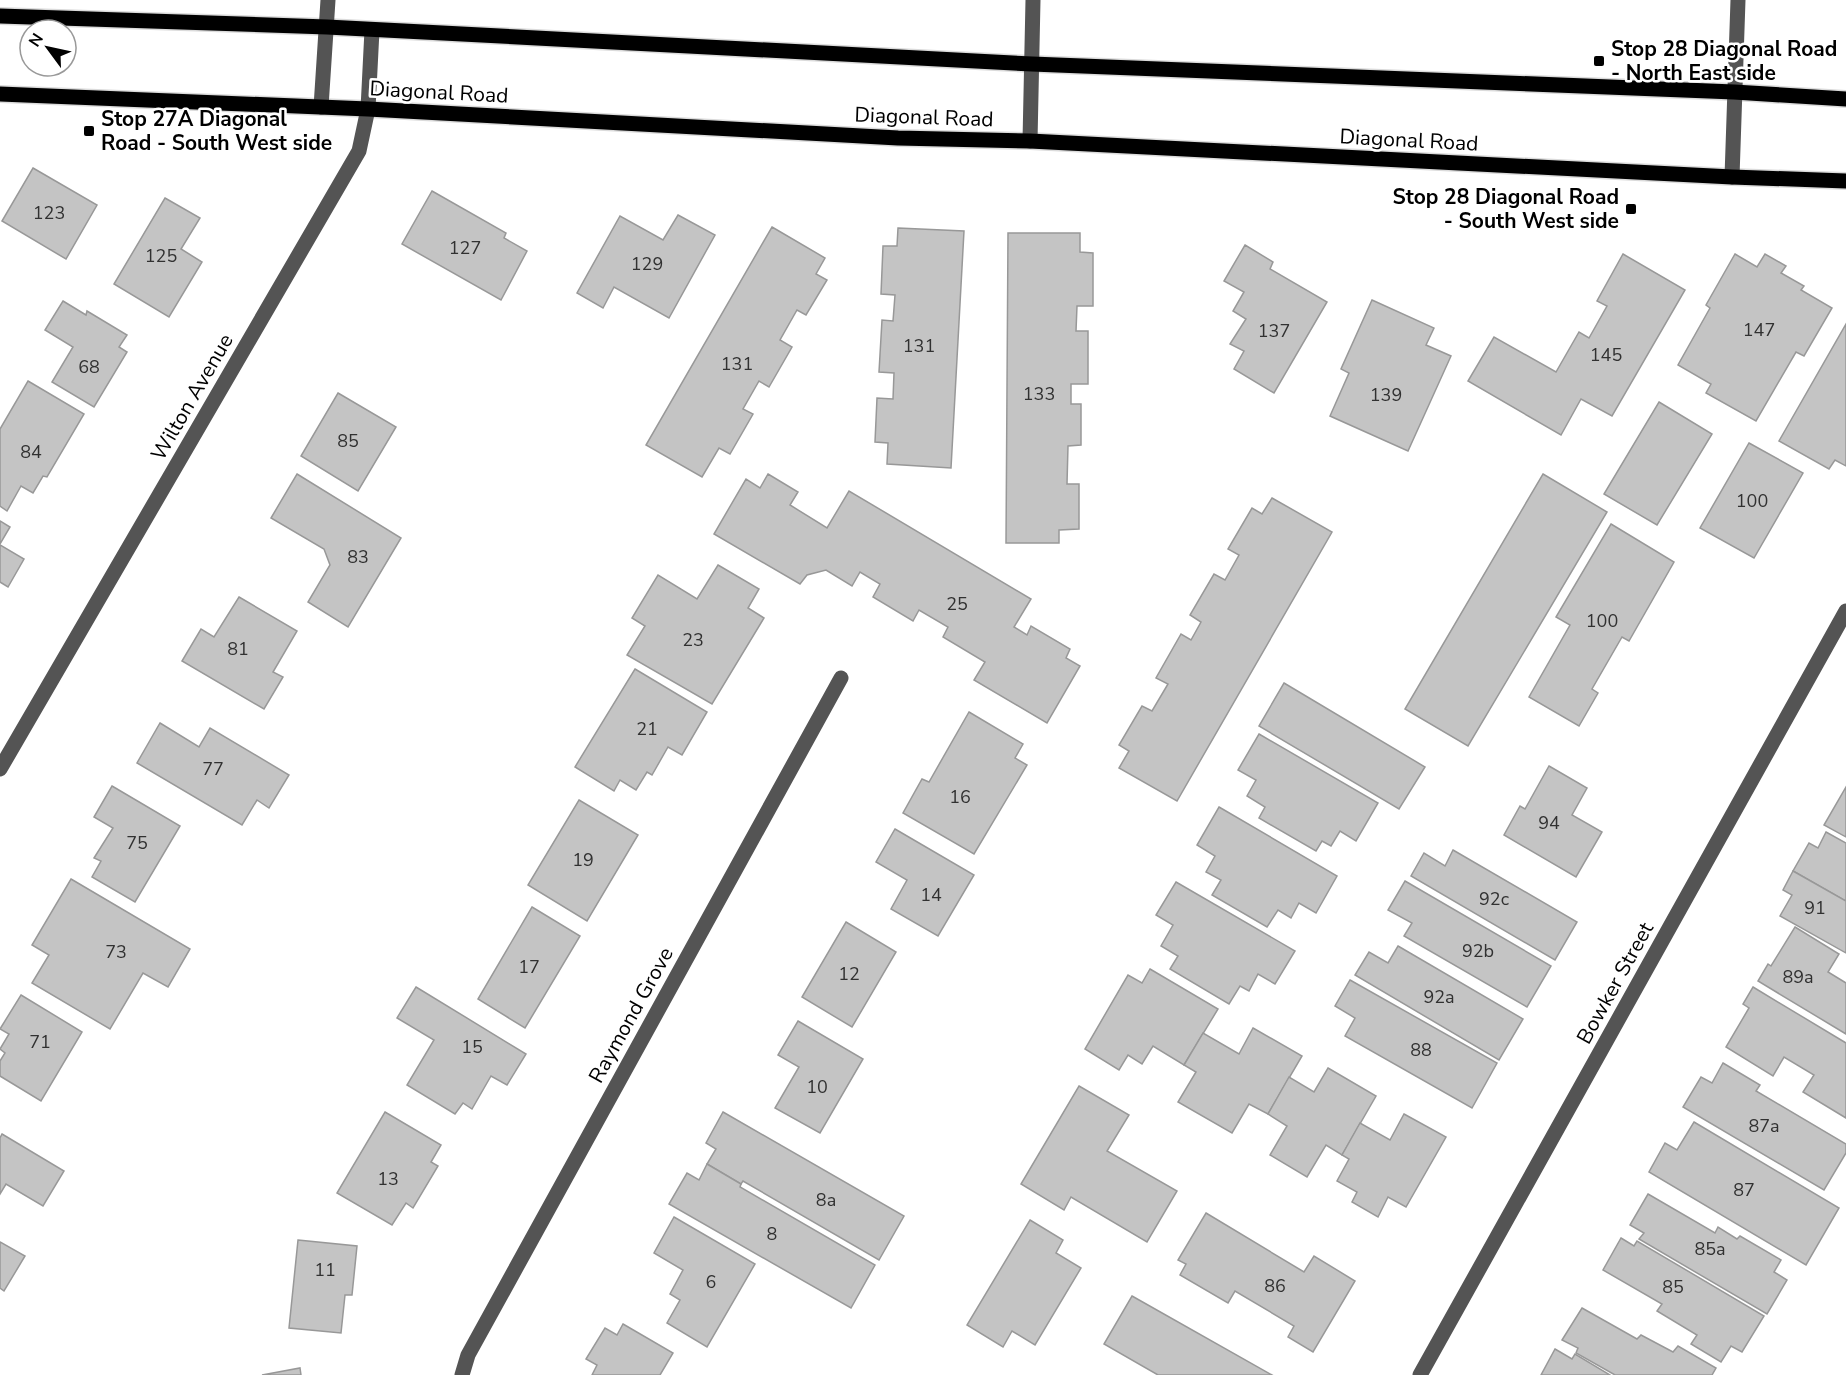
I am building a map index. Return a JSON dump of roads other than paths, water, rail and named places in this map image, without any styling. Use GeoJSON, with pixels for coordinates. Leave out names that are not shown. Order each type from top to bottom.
{"type":"FeatureCollection","features":[{"type":"Feature","properties":{"kind":"main road"},"geometry":{"type":"LineString","coordinates":[[0,16],[327,27],[1032,64],[1734,92],[1846,99]]}},
{"type":"Feature","properties":{"kind":"main road","name":"Diagonal Road"},"geometry":{"type":"LineString","coordinates":[[0,94],[368,109],[898,138],[1030,141],[1846,181]]}},
{"type":"Feature","properties":{"kind":"street"},"geometry":{"type":"LineString","coordinates":[[321,107],[328,0]]}},
{"type":"Feature","properties":{"kind":"street"},"geometry":{"type":"LineString","coordinates":[[1030,141],[1033,0]]}},
{"type":"Feature","properties":{"kind":"street"},"geometry":{"type":"LineString","coordinates":[[1732,177],[1738,0]]}},
{"type":"Feature","properties":{"kind":"street","name":"Wilton Avenue"},"geometry":{"type":"LineString","coordinates":[[0,769],[358,151],[368,109],[372,30]]}},
{"type":"Feature","properties":{"kind":"street","name":"Bowker Street"},"geometry":{"type":"LineString","coordinates":[[1420,1375],[1846,611]]}},
{"type":"Feature","properties":{"kind":"street","name":"Raymond Grove"},"geometry":{"type":"LineString","coordinates":[[462,1375],[468,1354],[841,678]]}},
{"type":"Feature","properties":{"kind":"place","name":"Stop 28 Diagonal Road - North East side"},"geometry":{"type":"Point","coordinates":[1599,61]}},
{"type":"Feature","properties":{"kind":"place","name":"Stop 27A Diagonal Road - South West side"},"geometry":{"type":"Point","coordinates":[89,131]}},
{"type":"Feature","properties":{"kind":"place","name":"Stop 28 Diagonal Road - South West side"},"geometry":{"type":"Point","coordinates":[1631,209]}}]}
